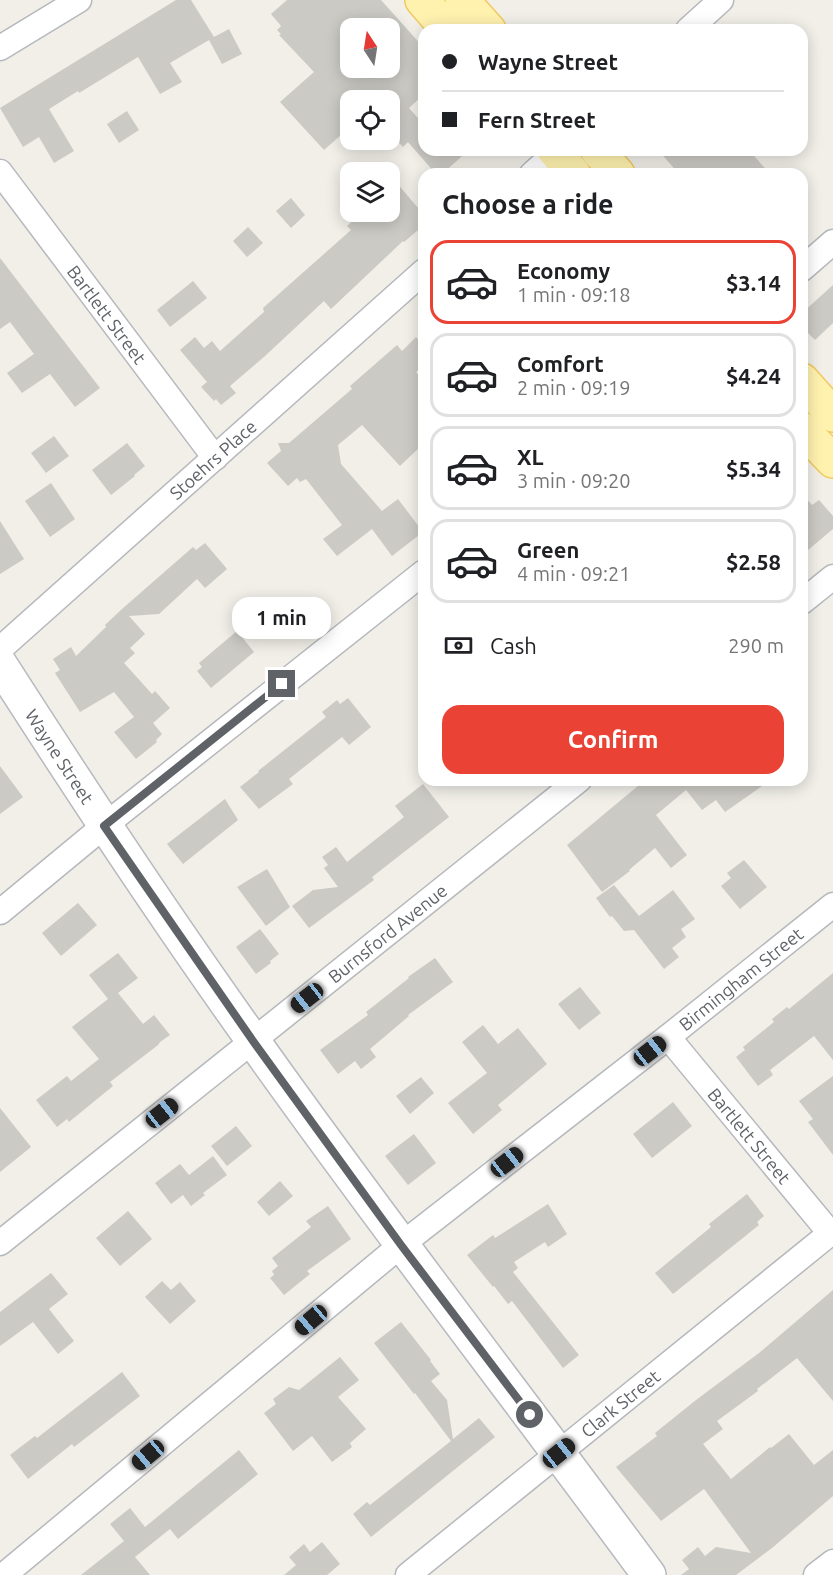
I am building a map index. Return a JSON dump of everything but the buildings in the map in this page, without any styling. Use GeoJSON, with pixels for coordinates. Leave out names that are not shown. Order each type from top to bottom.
{"type":"FeatureCollection","features":[{"type":"Feature","properties":{"kind":"main road"},"geometry":{"type":"LineString","coordinates":[[422,0],[443,24]]}},
{"type":"Feature","properties":{"kind":"main road"},"geometry":{"type":"LineString","coordinates":[[462,0],[484,24]]}},
{"type":"Feature","properties":{"kind":"main road"},"geometry":{"type":"LineString","coordinates":[[602,156],[613,168]]}},
{"type":"Feature","properties":{"kind":"main road"},"geometry":{"type":"LineString","coordinates":[[808,387],[833,415]]}},
{"type":"Feature","properties":{"kind":"main road"},"geometry":{"type":"LineString","coordinates":[[808,435],[833,461]]}},
{"type":"Feature","properties":{"kind":"street"},"geometry":{"type":"LineString","coordinates":[[0,48],[80,0]]}},
{"type":"Feature","properties":{"kind":"street"},"geometry":{"type":"LineString","coordinates":[[695,24],[721,0]]}},
{"type":"Feature","properties":{"kind":"street"},"geometry":{"type":"LineString","coordinates":[[542,168],[561,157]]}},
{"type":"Feature","properties":{"kind":"street","name":"Bartlett Street"},"geometry":{"type":"LineString","coordinates":[[0,172],[215,458]]}},
{"type":"Feature","properties":{"kind":"street"},"geometry":{"type":"LineString","coordinates":[[808,264],[833,242]]}},
{"type":"Feature","properties":{"kind":"street","name":"Stoehrs Place"},"geometry":{"type":"LineString","coordinates":[[0,649],[418,276]]}},
{"type":"Feature","properties":{"kind":"street"},"geometry":{"type":"LineString","coordinates":[[0,912],[104,826],[418,577]]}},
{"type":"Feature","properties":{"kind":"street"},"geometry":{"type":"LineString","coordinates":[[808,597],[833,577]]}},
{"type":"Feature","properties":{"kind":"street","name":"Wayne Street"},"geometry":{"type":"LineString","coordinates":[[0,664],[104,826],[253,1041],[401,1245],[649,1575]]}},
{"type":"Feature","properties":{"kind":"street","name":"Burnsford Avenue"},"geometry":{"type":"LineString","coordinates":[[0,1243],[572,786]]}},
{"type":"Feature","properties":{"kind":"street","name":"Birmingham Street"},"geometry":{"type":"LineString","coordinates":[[4,1575],[401,1245],[668,1037],[833,904]]}},
{"type":"Feature","properties":{"kind":"street","name":"Bartlett Street"},"geometry":{"type":"LineString","coordinates":[[668,1037],[831,1232]]}},
{"type":"Feature","properties":{"kind":"street","name":"Clark Street"},"geometry":{"type":"LineString","coordinates":[[408,1575],[831,1232]]}},
{"type":"Feature","properties":{"kind":"street"},"geometry":{"type":"LineString","coordinates":[[816,1575],[833,1562]]}},
{"type":"Feature","properties":{"kind":"route"},"geometry":{"type":"LineString","coordinates":[[282,684],[104,826],[253,1041],[401,1245],[530,1415]]}}]}
